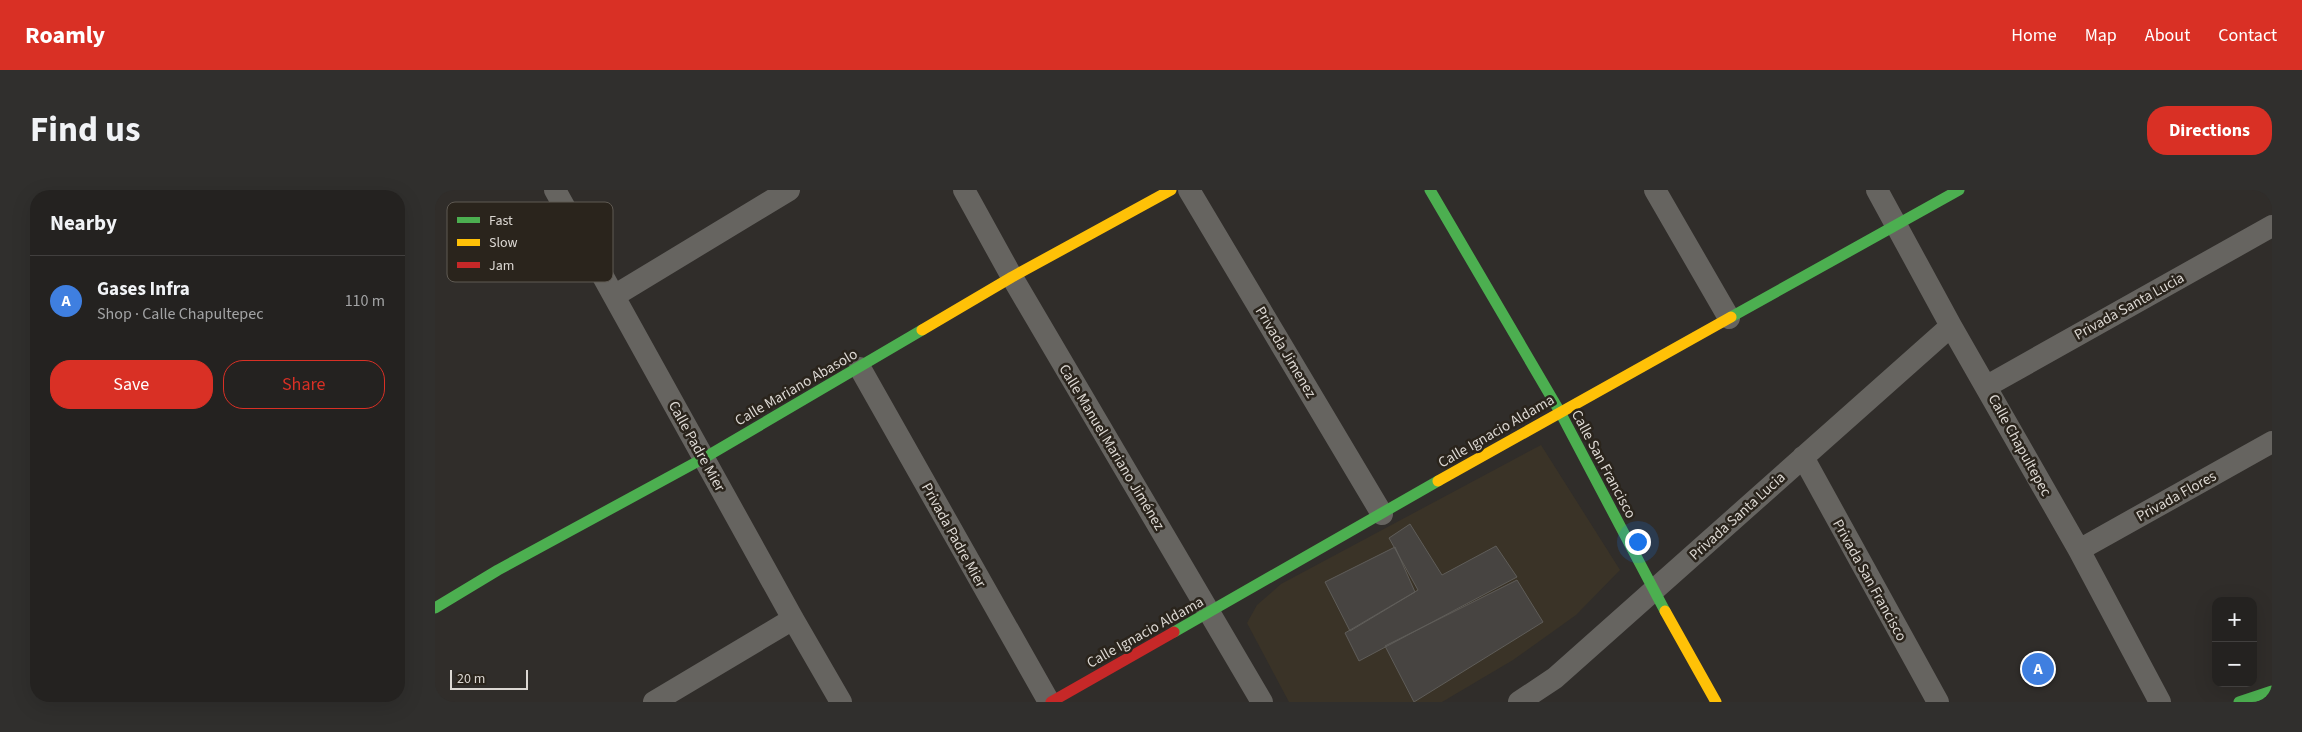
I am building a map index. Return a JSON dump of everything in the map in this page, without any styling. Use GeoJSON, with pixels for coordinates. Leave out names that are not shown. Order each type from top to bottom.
{"type":"FeatureCollection","features":[{"type":"Feature","properties":{"kind":"street","name":"Calle Padre Mier"},"geometry":{"type":"LineString","coordinates":[[555,190],[562,202]]}},
{"type":"Feature","properties":{"kind":"street"},"geometry":{"type":"LineString","coordinates":[[614,296],[789,190]]}},
{"type":"Feature","properties":{"kind":"street","name":"Calle Manuel Mariano Jiménez"},"geometry":{"type":"LineString","coordinates":[[964,190],[1012,277],[1211,612],[1262,702]]}},
{"type":"Feature","properties":{"kind":"street","name":"Calle Mariano Abasolo"},"geometry":{"type":"LineString","coordinates":[[435,608],[499,570],[704,458],[1012,277],[1171,190]]}},
{"type":"Feature","properties":{"kind":"street","name":"Privada Jimenez"},"geometry":{"type":"LineString","coordinates":[[1189,190],[1382,514]]}},
{"type":"Feature","properties":{"kind":"street","name":"Calle San Francisco"},"geometry":{"type":"LineString","coordinates":[[1430,190],[1560,412],[1654,591],[1716,702]]}},
{"type":"Feature","properties":{"kind":"street"},"geometry":{"type":"LineString","coordinates":[[1655,190],[1729,318]]}},
{"type":"Feature","properties":{"kind":"street","name":"Calle Chapultepec"},"geometry":{"type":"LineString","coordinates":[[1877,190],[1951,326],[2079,550],[2160,702]]}},
{"type":"Feature","properties":{"kind":"street","name":"Calle Ignacio Aldama"},"geometry":{"type":"LineString","coordinates":[[1050,702],[1560,412],[1959,190]]}},
{"type":"Feature","properties":{"kind":"street","name":"Privada Santa Lucia"},"geometry":{"type":"LineString","coordinates":[[1987,386],[2272,226]]}},
{"type":"Feature","properties":{"kind":"street","name":"Calle Padre Mier"},"geometry":{"type":"LineString","coordinates":[[606,282],[841,702]]}},
{"type":"Feature","properties":{"kind":"street","name":"Privada Santa Lucia"},"geometry":{"type":"LineString","coordinates":[[1519,702],[1555,678],[1951,326]]}},
{"type":"Feature","properties":{"kind":"street","name":"Privada Padre Mier"},"geometry":{"type":"LineString","coordinates":[[860,368],[1050,702]]}},
{"type":"Feature","properties":{"kind":"street","name":"Privada Flores"},"geometry":{"type":"LineString","coordinates":[[2079,550],[2272,442]]}},
{"type":"Feature","properties":{"kind":"street","name":"Privada San Francisco"},"geometry":{"type":"LineString","coordinates":[[1803,457],[1938,702]]}},
{"type":"Feature","properties":{"kind":"street"},"geometry":{"type":"LineString","coordinates":[[654,702],[793,619]]}},
{"type":"Feature","properties":{"kind":"street"},"geometry":{"type":"LineString","coordinates":[[2239,702],[2272,691]]}},
{"type":"Feature","properties":{"kind":"shaded area"},"geometry":{"type":"Polygon","coordinates":[[[1541,445],[1620,570],[1576,615],[1513,660],[1442,702],[1289,702],[1247,623],[1257,605],[1281,584],[1541,445]]]}},
{"type":"Feature","properties":{"kind":"building"},"geometry":{"type":"Polygon","coordinates":[[[1410,524],[1442,575],[1496,546],[1517,577],[1359,661],[1345,633],[1418,590],[1389,538],[1410,524]]]}},
{"type":"Feature","properties":{"kind":"building"},"geometry":{"type":"Polygon","coordinates":[[[1395,547],[1415,592],[1350,631],[1325,582],[1395,547]]]}},
{"type":"Feature","properties":{"kind":"building"},"geometry":{"type":"Polygon","coordinates":[[[1517,580],[1543,622],[1414,702],[1385,646],[1517,580]]]}},
{"type":"Feature","properties":{"kind":"traffic: fast"},"geometry":{"type":"LineString","coordinates":[[1430,190],[1560,412],[1665,611]]}},
{"type":"Feature","properties":{"kind":"traffic: fast"},"geometry":{"type":"LineString","coordinates":[[1731,317],[1959,190]]}},
{"type":"Feature","properties":{"kind":"traffic: fast"},"geometry":{"type":"LineString","coordinates":[[435,608],[498,570],[704,458],[922,330]]}},
{"type":"Feature","properties":{"kind":"traffic: fast"},"geometry":{"type":"LineString","coordinates":[[1174,632],[1438,481]]}},
{"type":"Feature","properties":{"kind":"traffic: fast"},"geometry":{"type":"LineString","coordinates":[[2239,702],[2272,691]]}},
{"type":"Feature","properties":{"kind":"traffic: slow"},"geometry":{"type":"LineString","coordinates":[[922,330],[1012,277],[1171,190]]}},
{"type":"Feature","properties":{"kind":"traffic: slow"},"geometry":{"type":"LineString","coordinates":[[1438,481],[1731,317]]}},
{"type":"Feature","properties":{"kind":"traffic: slow"},"geometry":{"type":"LineString","coordinates":[[1665,611],[1716,702]]}},
{"type":"Feature","properties":{"kind":"traffic: jam"},"geometry":{"type":"LineString","coordinates":[[1051,702],[1174,632]]}},
{"type":"Feature","properties":{"kind":"place","name":"Gases Infra"},"geometry":{"type":"Point","coordinates":[2038,669]}}]}
